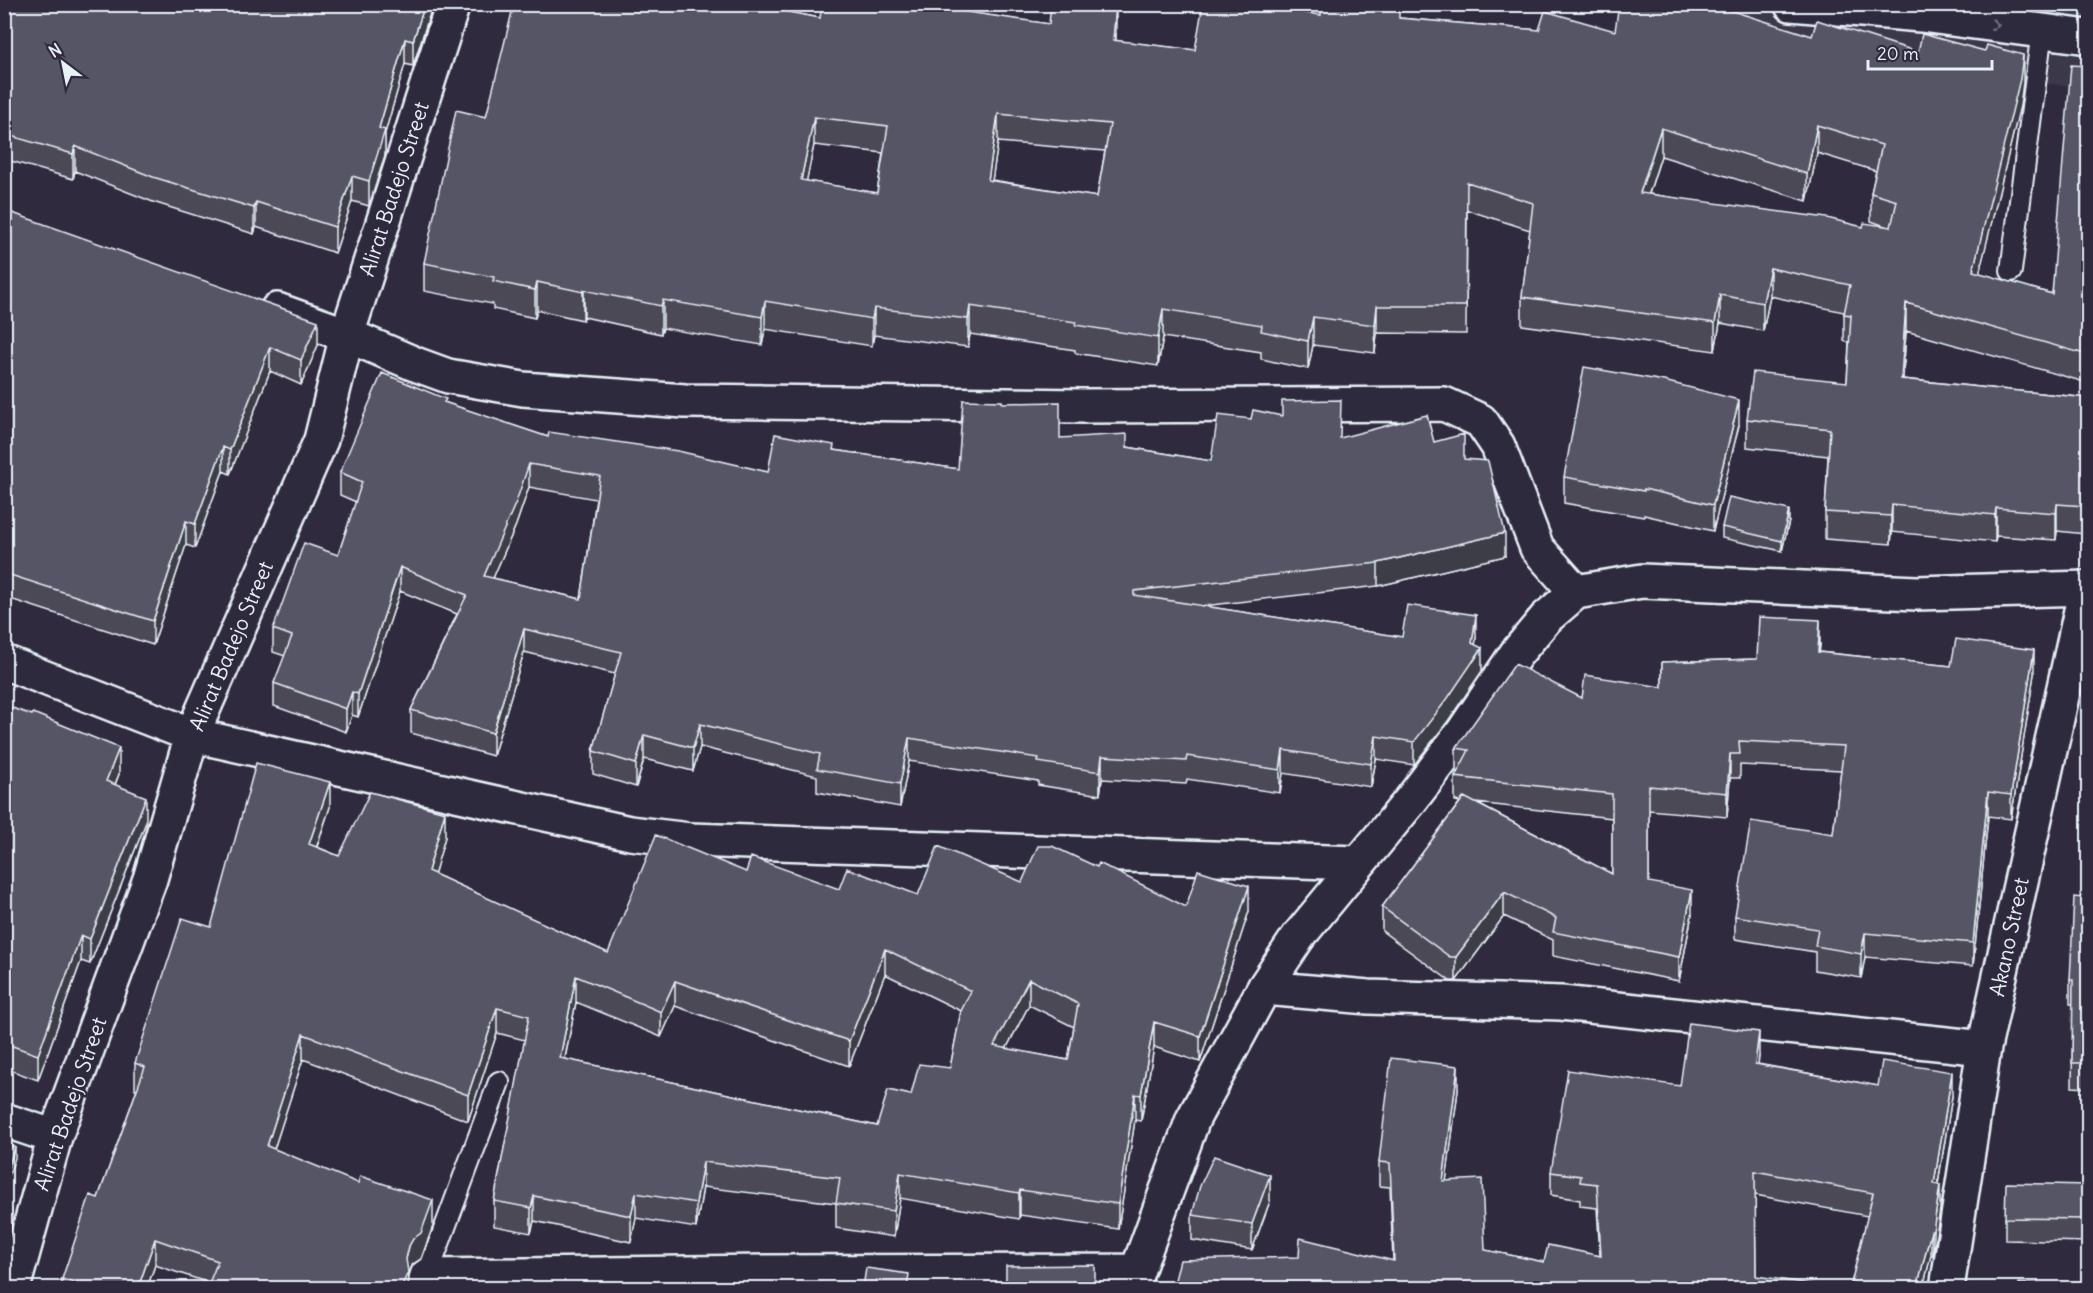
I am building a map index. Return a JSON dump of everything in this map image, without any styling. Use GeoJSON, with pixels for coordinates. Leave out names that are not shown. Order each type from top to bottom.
{"type":"FeatureCollection","features":[{"type":"Feature","properties":{"kind":"street","name":"Alirat Badejo Street"},"geometry":{"type":"LineString","coordinates":[[14,1288],[55,1137],[150,879],[192,735],[321,440],[347,335],[453,4]]}},
{"type":"Feature","properties":{"kind":"street"},"geometry":{"type":"LineString","coordinates":[[1791,4],[1921,15],[2088,37]]}},
{"type":"Feature","properties":{"kind":"street"},"geometry":{"type":"LineString","coordinates":[[248,300],[347,335],[415,364],[448,375],[523,389],[685,401],[1082,406],[1444,404],[1481,421],[1498,446],[1537,548],[1576,592]]}},
{"type":"Feature","properties":{"kind":"street"},"geometry":{"type":"LineString","coordinates":[[426,1282],[768,1272],[1134,1280],[1193,1119],[1264,988],[1298,937],[1411,800],[1456,741],[1516,654],[1546,618],[1576,592],[1642,581],[1917,593],[2087,588]]}},
{"type":"Feature","properties":{"kind":"street","name":"Akano Street"},"geometry":{"type":"LineString","coordinates":[[1947,1288],[1984,1048],[2087,588]]}},
{"type":"Feature","properties":{"kind":"street"},"geometry":{"type":"LineString","coordinates":[[4,662],[192,735],[630,833],[690,840],[1358,863]]}},
{"type":"Feature","properties":{"kind":"street"},"geometry":{"type":"LineString","coordinates":[[1264,988],[1368,997],[1561,1003],[1984,1048]]}},
{"type":"Feature","properties":{"kind":"street"},"geometry":{"type":"LineString","coordinates":[[4,1120],[55,1137]]}},
{"type":"Feature","properties":{"kind":"lane"},"geometry":{"type":"LineString","coordinates":[[2011,271],[2042,30]]}},
{"type":"Feature","properties":{"kind":"lane"},"geometry":{"type":"LineString","coordinates":[[426,1282],[499,1082]]}},
{"type":"Feature","properties":{"kind":"shaded area"},"geometry":{"type":"Polygon","coordinates":[[[1711,5],[2088,5],[2088,86],[1714,69],[1711,5]]]}},
{"type":"Feature","properties":{"kind":"building"},"geometry":{"type":"Polygon","coordinates":[[[4,4],[425,4],[413,41],[405,39],[379,128],[385,130],[369,181],[352,176],[335,227],[256,202],[254,208],[153,177],[75,146],[73,154],[4,134],[4,4]]]}},
{"type":"Feature","properties":{"kind":"building"},"geometry":{"type":"Polygon","coordinates":[[[514,4],[748,4],[820,18],[822,4],[920,4],[1049,24],[1051,4],[1107,4],[1116,5],[1113,40],[1195,50],[1203,4],[1251,4],[1321,15],[1321,7],[1399,10],[1399,18],[1539,30],[1545,11],[1615,31],[1619,4],[1710,4],[1812,36],[1817,20],[1918,52],[1922,34],[1985,51],[1987,45],[2023,55],[2020,79],[1973,271],[2052,294],[2071,65],[2088,66],[2088,355],[1906,303],[1901,379],[2088,398],[2088,515],[2085,515],[2085,506],[2057,504],[2056,513],[1996,508],[1995,515],[1892,505],[1891,516],[1825,512],[1830,429],[1747,419],[1753,372],[1847,382],[1851,315],[1844,314],[1850,285],[1770,268],[1763,303],[1720,295],[1715,323],[1522,297],[1533,203],[1467,182],[1466,306],[1377,306],[1375,325],[1313,317],[1308,341],[1261,331],[1262,325],[1163,309],[1158,338],[1075,325],[1076,322],[970,306],[968,319],[874,308],[872,319],[765,301],[762,317],[663,300],[661,306],[537,282],[535,290],[493,281],[494,277],[424,263],[456,110],[486,117],[514,4]],[[998,114],[988,180],[1097,197],[1110,124],[998,114]],[[814,117],[801,180],[877,193],[888,126],[814,117]],[[1817,125],[1807,174],[1661,128],[1640,193],[1827,218],[1863,227],[1864,223],[1891,227],[1897,201],[1871,193],[1882,145],[1817,125]]]}},
{"type":"Feature","properties":{"kind":"building"},"geometry":{"type":"Polygon","coordinates":[[[4,210],[318,321],[301,360],[270,347],[230,450],[223,447],[195,524],[186,521],[153,621],[4,573],[4,210]]]}},
{"type":"Feature","properties":{"kind":"building"},"geometry":{"type":"Polygon","coordinates":[[[1584,367],[1664,381],[1739,400],[1713,505],[1644,489],[1644,491],[1564,477],[1584,367]]]}},
{"type":"Feature","properties":{"kind":"building"},"geometry":{"type":"Polygon","coordinates":[[[382,373],[446,399],[444,402],[548,437],[549,432],[678,451],[768,472],[775,434],[834,445],[833,450],[958,469],[963,400],[1002,401],[1002,403],[1060,402],[1060,438],[1127,434],[1127,447],[1211,461],[1218,415],[1251,419],[1253,410],[1282,416],[1282,401],[1341,400],[1340,438],[1427,415],[1434,442],[1464,434],[1464,459],[1488,461],[1505,533],[1378,563],[1134,591],[1134,595],[1402,637],[1407,605],[1476,615],[1472,643],[1482,648],[1448,698],[1414,742],[1376,736],[1371,764],[1283,750],[1280,770],[1187,756],[1186,761],[1102,756],[1100,772],[1038,762],[1039,758],[909,738],[900,784],[817,769],[820,754],[700,724],[693,748],[644,735],[636,764],[593,751],[621,652],[524,629],[493,733],[411,710],[467,595],[400,567],[358,694],[352,692],[346,709],[274,683],[292,636],[273,629],[304,543],[338,555],[362,482],[340,472],[382,373]],[[529,464],[516,502],[484,576],[581,599],[600,476],[529,464]]]}},
{"type":"Feature","properties":{"kind":"building"},"geometry":{"type":"Polygon","coordinates":[[[1729,497],[1789,510],[1782,541],[1722,527],[1729,497]]]}},
{"type":"Feature","properties":{"kind":"building"},"geometry":{"type":"Polygon","coordinates":[[[1759,617],[1820,620],[1818,652],[1951,666],[1956,639],[2034,650],[2011,795],[1988,792],[1973,943],[1865,933],[1861,954],[1815,946],[1818,929],[1735,916],[1751,821],[1833,834],[1844,746],[1739,741],[1740,754],[1730,754],[1727,793],[1649,786],[1649,882],[1692,890],[1679,957],[1553,932],[1556,918],[1504,892],[1456,957],[1450,957],[1382,907],[1464,797],[1612,874],[1612,794],[1455,777],[1469,750],[1456,748],[1515,664],[1582,698],[1585,675],[1662,687],[1662,662],[1757,659],[1759,617]]]}},
{"type":"Feature","properties":{"kind":"building"},"geometry":{"type":"Polygon","coordinates":[[[2085,690],[2088,690],[2088,815],[2085,690]]]}},
{"type":"Feature","properties":{"kind":"building"},"geometry":{"type":"Polygon","coordinates":[[[4,705],[32,715],[33,713],[119,748],[106,781],[146,797],[90,939],[81,935],[38,1055],[4,1043],[4,705]]]}},
{"type":"Feature","properties":{"kind":"building"},"geometry":{"type":"Polygon","coordinates":[[[256,763],[330,782],[309,844],[339,856],[370,792],[445,812],[428,871],[608,953],[656,835],[746,872],[751,857],[839,889],[847,868],[918,895],[938,846],[1022,882],[1038,846],[1052,846],[1097,867],[1099,863],[1186,907],[1198,870],[1249,886],[1200,1036],[1154,1022],[1141,1095],[1135,1094],[1118,1204],[1020,1190],[1019,1193],[900,1173],[894,1211],[836,1203],[840,1178],[703,1162],[696,1203],[636,1193],[631,1216],[534,1196],[531,1208],[494,1201],[529,1016],[497,1008],[468,1095],[303,1034],[267,1146],[358,1183],[360,1176],[433,1200],[421,1233],[413,1239],[409,1246],[406,1259],[408,1272],[401,1288],[207,1288],[218,1261],[155,1239],[138,1288],[89,1288],[62,1279],[90,1195],[98,1198],[145,1067],[135,1063],[182,918],[211,927],[256,763]],[[885,949],[849,1041],[675,981],[661,1012],[576,976],[560,1058],[877,1126],[888,1090],[911,1095],[919,1064],[950,1068],[961,1011],[971,991],[885,949]],[[1029,979],[994,1046],[1068,1060],[1078,1004],[1029,979]]]}},
{"type":"Feature","properties":{"kind":"building"},"geometry":{"type":"Polygon","coordinates":[[[2088,841],[2088,1063],[2072,1063],[2073,980],[2070,980],[2074,897],[2085,898],[2088,841]]]}},
{"type":"Feature","properties":{"kind":"building"},"geometry":{"type":"Polygon","coordinates":[[[1689,1023],[1759,1032],[1755,1064],[1878,1086],[1882,1061],[1952,1072],[1934,1184],[1940,1185],[1933,1231],[1931,1231],[1917,1288],[1850,1288],[1873,1193],[1755,1171],[1756,1276],[1838,1288],[1173,1288],[1180,1260],[1299,1257],[1300,1238],[1394,1261],[1390,1163],[1379,1162],[1391,1058],[1458,1066],[1443,1181],[1482,1179],[1485,1250],[1544,1262],[1548,1245],[1601,1256],[1597,1184],[1580,1182],[1581,1176],[1551,1172],[1568,1070],[1680,1086],[1689,1023]]]}},
{"type":"Feature","properties":{"kind":"building"},"geometry":{"type":"Polygon","coordinates":[[[4,1144],[15,1147],[4,1179],[4,1144]]]}},
{"type":"Feature","properties":{"kind":"building"},"geometry":{"type":"Polygon","coordinates":[[[1214,1156],[1270,1175],[1252,1224],[1192,1215],[1200,1186],[1214,1156]]]}},
{"type":"Feature","properties":{"kind":"building"},"geometry":{"type":"Polygon","coordinates":[[[2006,1183],[2088,1185],[2088,1219],[2005,1218],[2006,1183]]]}},
{"type":"Feature","properties":{"kind":"building"},"geometry":{"type":"Polygon","coordinates":[[[1095,1265],[1095,1288],[1006,1288],[1006,1266],[1095,1265]]]}},
{"type":"Feature","properties":{"kind":"building"},"geometry":{"type":"Polygon","coordinates":[[[866,1268],[909,1274],[907,1288],[863,1288],[866,1268]]]}},
{"type":"Feature","properties":{"kind":"building"},"geometry":{"type":"Polygon","coordinates":[[[2019,1283],[2088,1285],[2088,1288],[2019,1288],[2019,1283]]]}}]}
